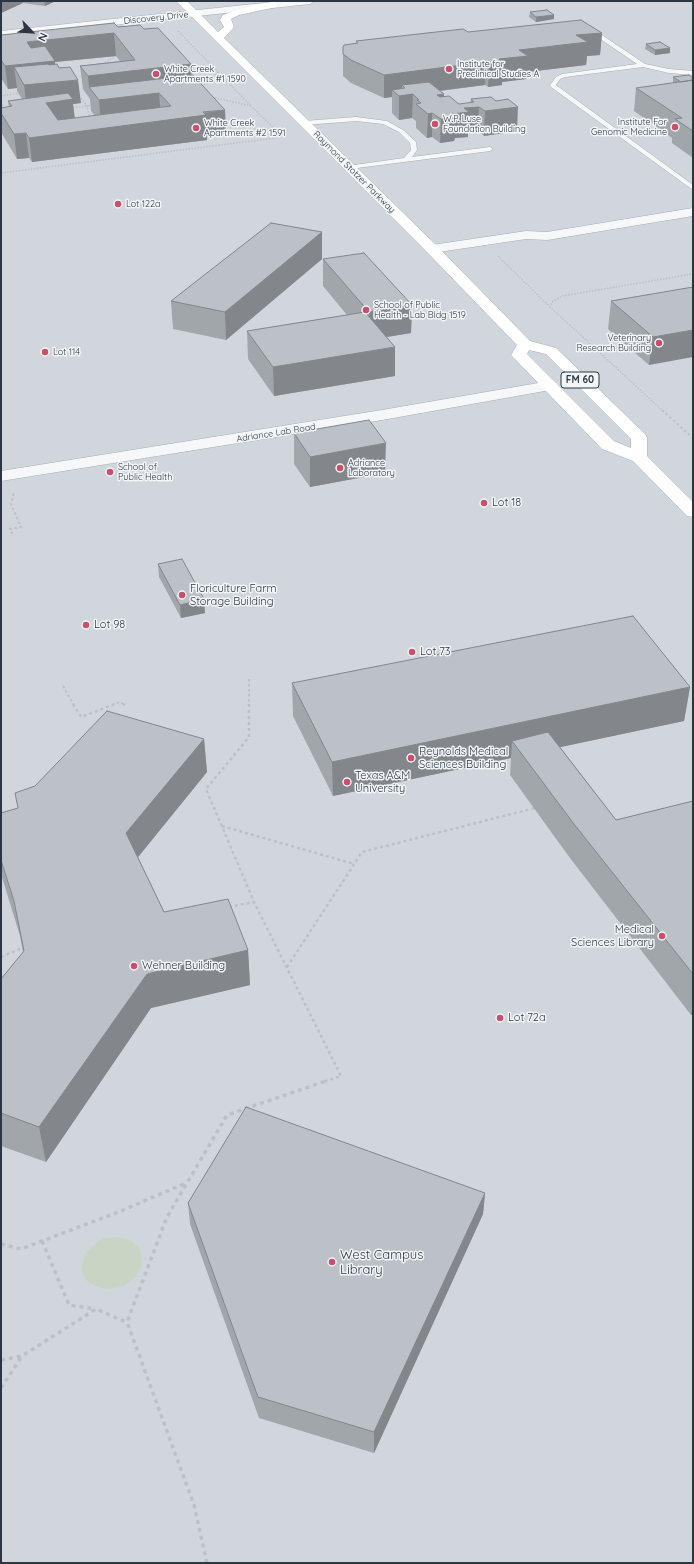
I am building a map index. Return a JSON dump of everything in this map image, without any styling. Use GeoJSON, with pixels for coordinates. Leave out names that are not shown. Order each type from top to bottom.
{"type":"FeatureCollection","features":[{"type":"Feature","properties":{"kind":"main road","name":"Raymond Stotzer Parkway"},"geometry":{"type":"LineString","coordinates":[[181,1],[432,249],[525,344]]}},
{"type":"Feature","properties":{"kind":"main road"},"geometry":{"type":"LineString","coordinates":[[218,38],[229,27],[225,20],[227,17],[236,13],[272,5]]}},
{"type":"Feature","properties":{"kind":"main road","name":"FM 60"},"geometry":{"type":"LineString","coordinates":[[639,458],[639,438],[551,351],[525,344],[519,355],[608,445],[639,458],[693,512]]}},
{"type":"Feature","properties":{"kind":"main road"},"geometry":{"type":"LineString","coordinates":[[550,386],[571,390],[598,416],[628,427]]}},
{"type":"Feature","properties":{"kind":"street","name":"Discovery Drive"},"geometry":{"type":"LineString","coordinates":[[1,34],[50,33],[193,14],[310,1]]}},
{"type":"Feature","properties":{"kind":"street"},"geometry":{"type":"LineString","coordinates":[[526,235],[540,227],[693,202]]}},
{"type":"Feature","properties":{"kind":"street"},"geometry":{"type":"LineString","coordinates":[[432,249],[526,235],[547,236],[693,212]]}},
{"type":"Feature","properties":{"kind":"street","name":"Adriance Lab Road"},"geometry":{"type":"LineString","coordinates":[[1,476],[287,431],[550,386]]}},
{"type":"Feature","properties":{"kind":"lane"},"geometry":{"type":"LineString","coordinates":[[581,25],[643,65],[669,71],[693,73]]}},
{"type":"Feature","properties":{"kind":"lane"},"geometry":{"type":"LineString","coordinates":[[643,65],[564,75],[558,78],[553,85],[693,188]]}},
{"type":"Feature","properties":{"kind":"lane"},"geometry":{"type":"LineString","coordinates":[[304,123],[356,119],[385,122],[401,131],[413,142],[414,150],[407,159]]}},
{"type":"Feature","properties":{"kind":"lane"},"geometry":{"type":"LineString","coordinates":[[349,167],[490,148]]}},
{"type":"Feature","properties":{"kind":"path"},"geometry":{"type":"LineString","coordinates":[[1,173],[275,138],[272,135],[280,134],[176,29]]}},
{"type":"Feature","properties":{"kind":"path"},"geometry":{"type":"LineString","coordinates":[[102,64],[116,56]]}},
{"type":"Feature","properties":{"kind":"path"},"geometry":{"type":"LineString","coordinates":[[196,90],[212,80],[218,72]]}},
{"type":"Feature","properties":{"kind":"path"},"geometry":{"type":"LineString","coordinates":[[1,96],[24,92]]}},
{"type":"Feature","properties":{"kind":"path"},"geometry":{"type":"LineString","coordinates":[[78,96],[87,106],[91,126]]}},
{"type":"Feature","properties":{"kind":"path"},"geometry":{"type":"LineString","coordinates":[[209,97],[251,106]]}},
{"type":"Feature","properties":{"kind":"path"},"geometry":{"type":"LineString","coordinates":[[1,102],[8,115]]}},
{"type":"Feature","properties":{"kind":"path"},"geometry":{"type":"LineString","coordinates":[[63,108],[94,105]]}},
{"type":"Feature","properties":{"kind":"path"},"geometry":{"type":"LineString","coordinates":[[693,274],[562,296],[552,302],[550,307],[693,438]]}},
{"type":"Feature","properties":{"kind":"path"},"geometry":{"type":"LineString","coordinates":[[12,534],[10,529],[21,527],[11,504],[14,488]]}},
{"type":"Feature","properties":{"kind":"path"},"geometry":{"type":"LineString","coordinates":[[207,1563],[194,1505],[127,1322],[166,1217],[227,1115],[341,1076],[254,902],[206,789],[249,737],[249,679]]}},
{"type":"Feature","properties":{"kind":"path"},"geometry":{"type":"LineString","coordinates":[[63,686],[81,717],[120,702],[125,705]]}},
{"type":"Feature","properties":{"kind":"path"},"geometry":{"type":"LineString","coordinates":[[287,968],[362,852],[534,808]]}},
{"type":"Feature","properties":{"kind":"path"},"geometry":{"type":"LineString","coordinates":[[222,826],[354,864]]}},
{"type":"Feature","properties":{"kind":"path"},"geometry":{"type":"LineString","coordinates":[[223,908],[254,902]]}},
{"type":"Feature","properties":{"kind":"path"},"geometry":{"type":"LineString","coordinates":[[1,958],[22,948]]}},
{"type":"Feature","properties":{"kind":"path"},"geometry":{"type":"LineString","coordinates":[[1,1244],[21,1249],[122,1210],[187,1182]]}},
{"type":"Feature","properties":{"kind":"path"},"geometry":{"type":"LineString","coordinates":[[42,1241],[69,1305],[96,1309],[127,1322]]}},
{"type":"Feature","properties":{"kind":"path"},"geometry":{"type":"LineString","coordinates":[[1,1360],[22,1356],[96,1309]]}},
{"type":"Feature","properties":{"kind":"path"},"geometry":{"type":"LineString","coordinates":[[1,1388],[22,1356]]}},
{"type":"Feature","properties":{"kind":"shaded area","name":"Texas A&M University"},"geometry":{"type":"Polygon","coordinates":[[[1,1],[693,1],[693,1563],[1,1563],[1,1]]]}},
{"type":"Feature","properties":{"kind":"green space"},"geometry":{"type":"Polygon","coordinates":[[[118,1237],[130,1240],[139,1248],[142,1266],[135,1277],[124,1286],[109,1289],[96,1287],[86,1280],[81,1270],[85,1253],[105,1238],[118,1237]]]}},
{"type":"Feature","properties":{"kind":"building"},"geometry":{"type":"Polygon","coordinates":[[[547,10],[554,15],[536,17],[530,12],[547,10]]]}},
{"type":"Feature","properties":{"kind":"building"},"geometry":{"type":"Polygon","coordinates":[[[581,20],[602,33],[576,35],[588,42],[519,50],[528,56],[499,59],[503,62],[489,64],[486,62],[384,75],[351,60],[343,54],[344,45],[358,43],[356,41],[463,29],[468,32],[581,20]]]}},
{"type":"Feature","properties":{"kind":"building"},"geometry":{"type":"Polygon","coordinates":[[[114,23],[118,27],[140,25],[144,29],[158,28],[191,64],[88,76],[80,66],[135,60],[114,33],[27,42],[31,48],[45,46],[55,61],[5,66],[1,60],[1,35],[114,23]]]}},
{"type":"Feature","properties":{"kind":"building"},"geometry":{"type":"Polygon","coordinates":[[[660,42],[670,48],[655,50],[646,44],[660,42]]]}},
{"type":"Feature","properties":{"kind":"building"},"geometry":{"type":"Polygon","coordinates":[[[57,64],[59,68],[70,67],[78,80],[24,85],[14,67],[57,64]]]}},
{"type":"Feature","properties":{"kind":"building"},"geometry":{"type":"Polygon","coordinates":[[[193,75],[225,110],[203,112],[206,115],[29,138],[26,133],[14,134],[1,113],[1,108],[12,106],[8,101],[68,93],[73,99],[46,103],[58,120],[171,106],[159,93],[99,100],[89,87],[193,75]]]}},
{"type":"Feature","properties":{"kind":"building"},"geometry":{"type":"Polygon","coordinates":[[[689,75],[693,78],[693,80],[681,82],[673,77],[689,75]]]}},
{"type":"Feature","properties":{"kind":"building"},"geometry":{"type":"Polygon","coordinates":[[[693,80],[693,131],[675,119],[682,118],[636,88],[693,80]]]}},
{"type":"Feature","properties":{"kind":"building"},"geometry":{"type":"Polygon","coordinates":[[[429,82],[444,94],[437,95],[440,97],[449,96],[459,104],[474,102],[471,99],[491,97],[496,101],[508,99],[518,107],[485,111],[479,107],[464,108],[469,112],[452,114],[455,117],[441,119],[432,113],[428,114],[416,104],[421,103],[413,94],[399,96],[392,90],[405,88],[402,85],[429,82]]]}},
{"type":"Feature","properties":{"kind":"building"},"geometry":{"type":"Polygon","coordinates":[[[271,223],[322,232],[225,312],[171,301],[271,223]]]}},
{"type":"Feature","properties":{"kind":"building"},"geometry":{"type":"Polygon","coordinates":[[[364,253],[412,305],[369,312],[323,259],[364,253]]]}},
{"type":"Feature","properties":{"kind":"building"},"geometry":{"type":"Polygon","coordinates":[[[693,287],[693,330],[653,337],[611,301],[693,287]]]}},
{"type":"Feature","properties":{"kind":"building"},"geometry":{"type":"Polygon","coordinates":[[[365,312],[395,347],[273,367],[247,331],[365,312]]]}},
{"type":"Feature","properties":{"kind":"building"},"geometry":{"type":"Polygon","coordinates":[[[369,420],[386,443],[310,457],[294,433],[369,420]]]}},
{"type":"Feature","properties":{"kind":"building"},"geometry":{"type":"Polygon","coordinates":[[[182,559],[204,599],[180,605],[158,564],[182,559]]]}},
{"type":"Feature","properties":{"kind":"building"},"geometry":{"type":"Polygon","coordinates":[[[633,616],[690,687],[332,762],[292,683],[633,616]]]}},
{"type":"Feature","properties":{"kind":"building","name":"Wehner Building"},"geometry":{"type":"Polygon","coordinates":[[[107,711],[204,739],[126,833],[164,912],[228,899],[248,950],[147,974],[39,1127],[1,1113],[1,979],[24,951],[14,901],[1,860],[1,813],[18,808],[15,793],[35,786],[107,711]]]}},
{"type":"Feature","properties":{"kind":"building"},"geometry":{"type":"Polygon","coordinates":[[[548,732],[616,820],[693,801],[693,974],[574,824],[512,741],[548,732]]]}},
{"type":"Feature","properties":{"kind":"building","name":"West Campus Library"},"geometry":{"type":"Polygon","coordinates":[[[246,1107],[485,1193],[374,1432],[258,1397],[188,1203],[246,1107]]]}},
{"type":"Feature","properties":{"kind":"place","name":"Institute for Preclinical Studies A"},"geometry":{"type":"Point","coordinates":[449,69]}},
{"type":"Feature","properties":{"kind":"place","name":"White Creek Apartments #1 1590"},"geometry":{"type":"Point","coordinates":[156,74]}},
{"type":"Feature","properties":{"kind":"place","name":"W.P. Luse Foundation Building"},"geometry":{"type":"Point","coordinates":[435,124]}},
{"type":"Feature","properties":{"kind":"place","name":"Institute For Genomic Medicine"},"geometry":{"type":"Point","coordinates":[675,127]}},
{"type":"Feature","properties":{"kind":"place","name":"White Creek Apartments #2 1591"},"geometry":{"type":"Point","coordinates":[196,128]}},
{"type":"Feature","properties":{"kind":"place","name":"Lot 122a"},"geometry":{"type":"Point","coordinates":[118,204]}},
{"type":"Feature","properties":{"kind":"place","name":"School of Public Health - Lab Bldg 1519"},"geometry":{"type":"Point","coordinates":[366,310]}},
{"type":"Feature","properties":{"kind":"place","name":"Veterinary Research Building"},"geometry":{"type":"Point","coordinates":[659,343]}},
{"type":"Feature","properties":{"kind":"place","name":"Lot 114"},"geometry":{"type":"Point","coordinates":[45,352]}},
{"type":"Feature","properties":{"kind":"place","name":"Adriance Laboratory"},"geometry":{"type":"Point","coordinates":[340,468]}},
{"type":"Feature","properties":{"kind":"place","name":"School of Public Health"},"geometry":{"type":"Point","coordinates":[110,472]}},
{"type":"Feature","properties":{"kind":"place","name":"Lot 18"},"geometry":{"type":"Point","coordinates":[484,503]}},
{"type":"Feature","properties":{"kind":"place","name":"Floriculture Farm Storage Building"},"geometry":{"type":"Point","coordinates":[182,595]}},
{"type":"Feature","properties":{"kind":"place","name":"Lot 98"},"geometry":{"type":"Point","coordinates":[86,625]}},
{"type":"Feature","properties":{"kind":"place","name":"Lot 73"},"geometry":{"type":"Point","coordinates":[412,652]}},
{"type":"Feature","properties":{"kind":"place","name":"Reynolds Medical Sciences Building"},"geometry":{"type":"Point","coordinates":[411,758]}},
{"type":"Feature","properties":{"kind":"place","name":"Texas A&M University"},"geometry":{"type":"Point","coordinates":[347,782]}},
{"type":"Feature","properties":{"kind":"place","name":"Medical Sciences Library"},"geometry":{"type":"Point","coordinates":[662,936]}},
{"type":"Feature","properties":{"kind":"place","name":"Wehner Building"},"geometry":{"type":"Point","coordinates":[134,966]}},
{"type":"Feature","properties":{"kind":"place","name":"Lot 72a"},"geometry":{"type":"Point","coordinates":[500,1018]}},
{"type":"Feature","properties":{"kind":"place","name":"West Campus Library"},"geometry":{"type":"Point","coordinates":[332,1262]}}]}
